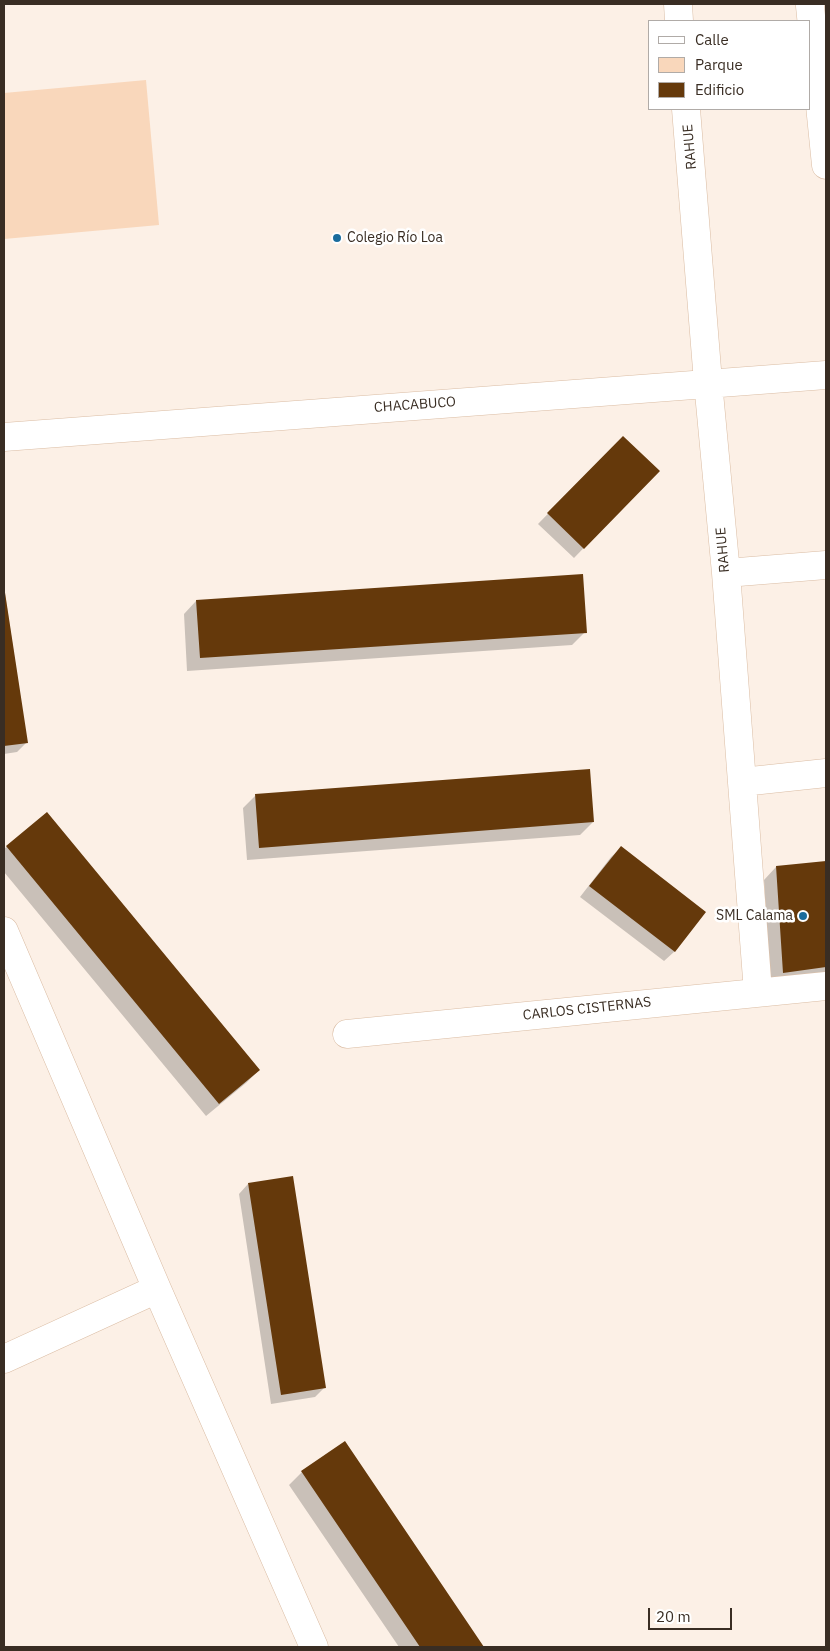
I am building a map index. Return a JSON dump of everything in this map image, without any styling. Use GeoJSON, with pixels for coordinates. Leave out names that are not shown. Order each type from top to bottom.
{"type":"FeatureCollection","features":[{"type":"Feature","properties":{"kind":"street"},"geometry":{"type":"LineString","coordinates":[[678,4],[680,20]]}},
{"type":"Feature","properties":{"kind":"street"},"geometry":{"type":"LineString","coordinates":[[810,6],[823,95],[826,165]]}},
{"type":"Feature","properties":{"kind":"street","name":"RAHUE"},"geometry":{"type":"LineString","coordinates":[[686,110],[708,382],[726,573],[758,992]]}},
{"type":"Feature","properties":{"kind":"street","name":"CHACABUCO"},"geometry":{"type":"LineString","coordinates":[[4,437],[708,382],[826,375]]}},
{"type":"Feature","properties":{"kind":"street"},"geometry":{"type":"LineString","coordinates":[[726,573],[826,564]]}},
{"type":"Feature","properties":{"kind":"street"},"geometry":{"type":"LineString","coordinates":[[742,782],[826,773]]}},
{"type":"Feature","properties":{"kind":"street"},"geometry":{"type":"LineString","coordinates":[[4,931],[157,1289],[314,1647]]}},
{"type":"Feature","properties":{"kind":"street","name":"CARLOS CISTERNAS"},"geometry":{"type":"LineString","coordinates":[[347,1034],[826,986]]}},
{"type":"Feature","properties":{"kind":"street"},"geometry":{"type":"LineString","coordinates":[[4,1359],[157,1289]]}},
{"type":"Feature","properties":{"kind":"green space"},"geometry":{"type":"Polygon","coordinates":[[[146,80],[159,225],[4,239],[4,93],[146,80]]]}},
{"type":"Feature","properties":{"kind":"building"},"geometry":{"type":"Polygon","coordinates":[[[623,436],[660,471],[584,549],[547,513],[623,436]]]}},
{"type":"Feature","properties":{"kind":"building"},"geometry":{"type":"Polygon","coordinates":[[[583,574],[587,633],[200,658],[196,600],[583,574]]]}},
{"type":"Feature","properties":{"kind":"building"},"geometry":{"type":"Polygon","coordinates":[[[4,586],[28,743],[4,746],[4,586]]]}},
{"type":"Feature","properties":{"kind":"building"},"geometry":{"type":"Polygon","coordinates":[[[590,769],[594,822],[259,848],[255,794],[590,769]]]}},
{"type":"Feature","properties":{"kind":"building"},"geometry":{"type":"Polygon","coordinates":[[[47,812],[260,1070],[219,1104],[6,846],[47,812]]]}},
{"type":"Feature","properties":{"kind":"building"},"geometry":{"type":"Polygon","coordinates":[[[621,846],[706,912],[675,952],[589,886],[621,846]]]}},
{"type":"Feature","properties":{"kind":"building","name":"SML Calama"},"geometry":{"type":"Polygon","coordinates":[[[826,861],[826,967],[783,973],[776,866],[826,861]]]}},
{"type":"Feature","properties":{"kind":"building"},"geometry":{"type":"Polygon","coordinates":[[[293,1176],[326,1388],[281,1395],[248,1183],[293,1176]]]}},
{"type":"Feature","properties":{"kind":"building"},"geometry":{"type":"Polygon","coordinates":[[[345,1441],[484,1647],[420,1647],[301,1471],[345,1441]]]}},
{"type":"Feature","properties":{"kind":"place","name":"Colegio Río Loa"},"geometry":{"type":"Point","coordinates":[337,238]}},
{"type":"Feature","properties":{"kind":"place","name":"SML Calama"},"geometry":{"type":"Point","coordinates":[803,916]}}]}
